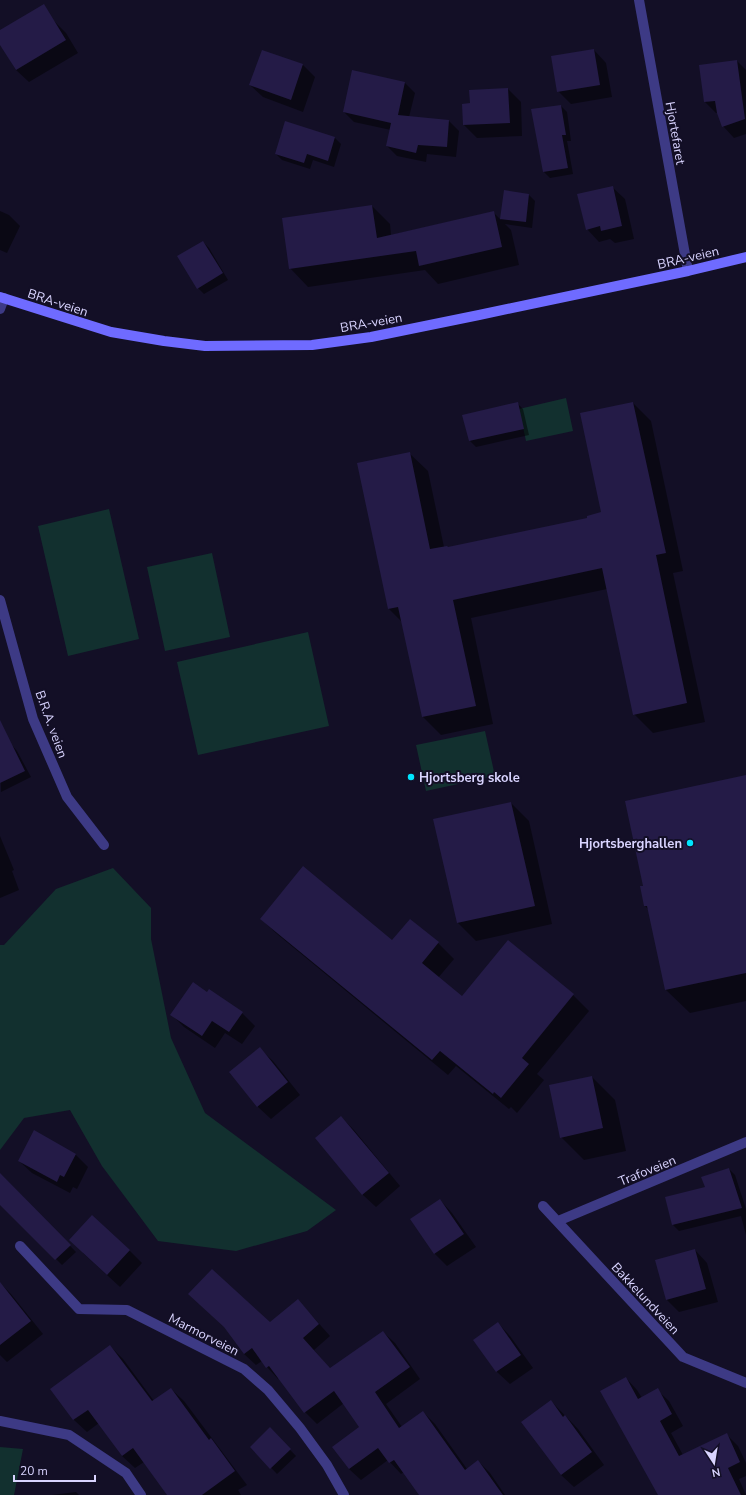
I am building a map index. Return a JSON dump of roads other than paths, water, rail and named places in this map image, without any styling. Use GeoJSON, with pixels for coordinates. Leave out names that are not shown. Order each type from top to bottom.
{"type":"FeatureCollection","features":[{"type":"Feature","properties":{"kind":"main road","name":"BRA-veien"},"geometry":{"type":"LineString","coordinates":[[2,298],[111,332],[164,341],[205,346],[312,345],[371,337],[688,271],[746,257]]}},
{"type":"Feature","properties":{"kind":"street","name":"Hjortefaret"},"geometry":{"type":"LineString","coordinates":[[638,0],[688,271]]}},
{"type":"Feature","properties":{"kind":"street"},"geometry":{"type":"LineString","coordinates":[[0,310],[2,298]]}},
{"type":"Feature","properties":{"kind":"street","name":"B.R.A. veien"},"geometry":{"type":"LineString","coordinates":[[0,600],[36,725],[67,798],[104,845]]}},
{"type":"Feature","properties":{"kind":"street","name":"Trafoveien"},"geometry":{"type":"LineString","coordinates":[[558,1221],[746,1142]]}},
{"type":"Feature","properties":{"kind":"street","name":"Bakkelundveien"},"geometry":{"type":"LineString","coordinates":[[543,1206],[683,1357],[746,1383]]}},
{"type":"Feature","properties":{"kind":"street","name":"Marmorveien"},"geometry":{"type":"LineString","coordinates":[[20,1246],[79,1309],[127,1310],[244,1369],[268,1390],[300,1428],[327,1465],[344,1495]]}},
{"type":"Feature","properties":{"kind":"street"},"geometry":{"type":"LineString","coordinates":[[0,1421],[69,1435],[126,1473],[141,1495]]}},
{"type":"Feature","properties":{"kind":"place","name":"Hjortsberg skole"},"geometry":{"type":"Point","coordinates":[411,777]}},
{"type":"Feature","properties":{"kind":"place","name":"Hjortsberghallen"},"geometry":{"type":"Point","coordinates":[690,843]}}]}
